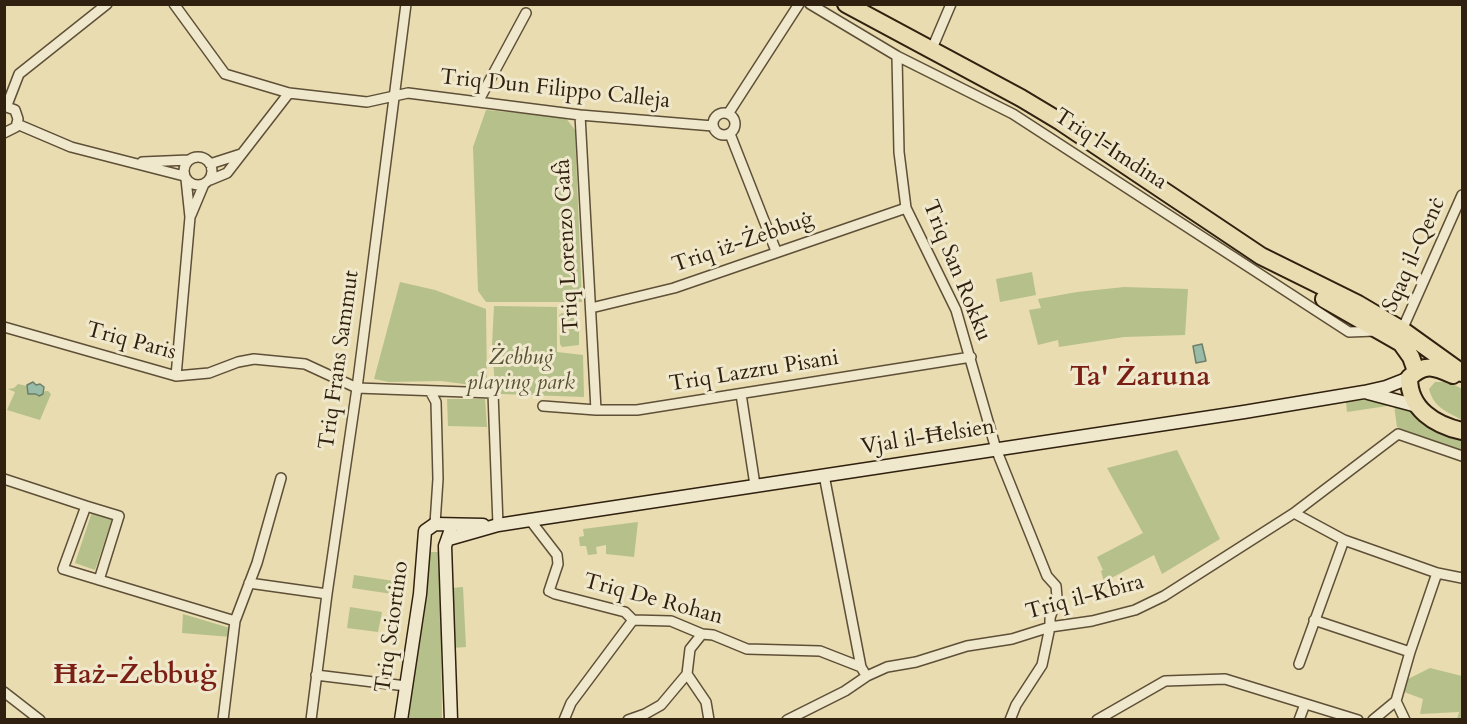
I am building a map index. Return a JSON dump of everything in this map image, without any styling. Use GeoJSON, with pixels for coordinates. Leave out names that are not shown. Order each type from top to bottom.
{"type":"FeatureCollection","features":[{"type":"Feature","properties":{"kind":"highway","name":"Triq l-Imdina"},"geometry":{"type":"LineString","coordinates":[[846,4],[1022,98],[1262,256],[1358,304],[1402,330],[1462,373]]}},
{"type":"Feature","properties":{"kind":"highway","name":"Triq l-Imdina"},"geometry":{"type":"LineString","coordinates":[[1262,256],[1283,276],[1401,343],[1411,357],[1413,375],[1411,396],[1417,406]]}},
{"type":"Feature","properties":{"kind":"highway","name":"Triq l-Imdina"},"geometry":{"type":"LineString","coordinates":[[1402,330],[1437,368],[1462,379]]}},
{"type":"Feature","properties":{"kind":"highway"},"geometry":{"type":"LineString","coordinates":[[1413,375],[1430,367],[1437,368]]}},
{"type":"Feature","properties":{"kind":"highway"},"geometry":{"type":"LineString","coordinates":[[1417,406],[1440,424],[1462,431]]}},
{"type":"Feature","properties":{"kind":"street"},"geometry":{"type":"LineString","coordinates":[[18,124],[17,114],[6,105],[18,74],[107,4]]}},
{"type":"Feature","properties":{"kind":"street","name":"Triq Dun Filippo Calleja"},"geometry":{"type":"LineString","coordinates":[[174,4],[225,74],[289,93],[367,102],[408,93],[580,116],[713,126]]}},
{"type":"Feature","properties":{"kind":"street","name":"Triq Frans Sammut"},"geometry":{"type":"LineString","coordinates":[[310,720],[357,388],[406,4]]}},
{"type":"Feature","properties":{"kind":"street"},"geometry":{"type":"LineString","coordinates":[[730,134],[719,134],[713,126],[718,116],[728,114],[799,4]]}},
{"type":"Feature","properties":{"kind":"street","name":"Triq l-Imdina"},"geometry":{"type":"LineString","coordinates":[[810,4],[897,56],[1012,114],[1122,183],[1349,332],[1382,331]]}},
{"type":"Feature","properties":{"kind":"street"},"geometry":{"type":"LineString","coordinates":[[931,51],[951,4]]}},
{"type":"Feature","properties":{"kind":"street"},"geometry":{"type":"LineString","coordinates":[[478,102],[526,13]]}},
{"type":"Feature","properties":{"kind":"street","name":"Triq San Rokku"},"geometry":{"type":"LineString","coordinates":[[897,56],[899,152],[906,208],[956,310],[996,449],[1047,576],[1056,586],[1057,597],[1050,618],[1042,665],[1016,705],[1010,720]]}},
{"type":"Feature","properties":{"kind":"street"},"geometry":{"type":"LineString","coordinates":[[18,124],[71,147],[134,162],[185,178],[192,184],[207,182],[227,173],[289,93]]}},
{"type":"Feature","properties":{"kind":"street"},"geometry":{"type":"LineString","coordinates":[[728,114],[734,119],[735,124],[730,134],[776,251]]}},
{"type":"Feature","properties":{"kind":"street","name":"Triq Lorenzo Gafà"},"geometry":{"type":"LineString","coordinates":[[580,116],[596,410]]}},
{"type":"Feature","properties":{"kind":"street"},"geometry":{"type":"LineString","coordinates":[[4,133],[12,130],[18,124]]}},
{"type":"Feature","properties":{"kind":"street"},"geometry":{"type":"LineString","coordinates":[[210,164],[241,154]]}},
{"type":"Feature","properties":{"kind":"street"},"geometry":{"type":"LineString","coordinates":[[134,162],[189,160],[198,157],[207,160],[212,172],[190,217]]}},
{"type":"Feature","properties":{"kind":"street"},"geometry":{"type":"LineString","coordinates":[[176,376],[190,217],[184,166],[189,160]]}},
{"type":"Feature","properties":{"kind":"street","name":"Sqaq il-Qenċ"},"geometry":{"type":"LineString","coordinates":[[1402,330],[1462,195]]}},
{"type":"Feature","properties":{"kind":"street","name":"Triq iż-Żebbuġ"},"geometry":{"type":"LineString","coordinates":[[591,308],[674,288],[906,208]]}},
{"type":"Feature","properties":{"kind":"street","name":"Triq Paris"},"geometry":{"type":"LineString","coordinates":[[4,327],[176,376],[209,374],[238,362],[254,359],[304,364],[357,388],[493,393],[498,525]]}},
{"type":"Feature","properties":{"kind":"street","name":"Triq Lazzru Pisani"},"geometry":{"type":"LineString","coordinates":[[543,406],[637,410],[971,357]]}},
{"type":"Feature","properties":{"kind":"street","name":"Vjal il-Ħelsien"},"geometry":{"type":"LineString","coordinates":[[447,542],[498,525],[1364,392],[1386,387],[1413,375]]}},
{"type":"Feature","properties":{"kind":"street","name":"Triq Sciortino"},"geometry":{"type":"LineString","coordinates":[[430,391],[436,402],[439,524]]}},
{"type":"Feature","properties":{"kind":"street","name":"Vjal il-Ħelsien"},"geometry":{"type":"LineString","coordinates":[[1364,392],[1417,406]]}},
{"type":"Feature","properties":{"kind":"street"},"geometry":{"type":"LineString","coordinates":[[741,394],[755,485]]}},
{"type":"Feature","properties":{"kind":"street","name":"Triq il-Kbira"},"geometry":{"type":"LineString","coordinates":[[787,720],[887,667],[916,662],[967,646],[1012,639],[1050,627],[1092,621],[1135,610],[1164,596],[1294,513],[1398,434],[1462,456]]}},
{"type":"Feature","properties":{"kind":"street"},"geometry":{"type":"LineString","coordinates":[[824,475],[861,667],[867,676]]}},
{"type":"Feature","properties":{"kind":"street"},"geometry":{"type":"LineString","coordinates":[[223,720],[235,621],[257,563],[281,478]]}},
{"type":"Feature","properties":{"kind":"street"},"geometry":{"type":"LineString","coordinates":[[4,479],[119,516],[99,580]]}},
{"type":"Feature","properties":{"kind":"street"},"geometry":{"type":"LineString","coordinates":[[86,506],[63,569],[235,621]]}},
{"type":"Feature","properties":{"kind":"street"},"geometry":{"type":"LineString","coordinates":[[1294,513],[1344,540],[1437,573],[1462,578]]}},
{"type":"Feature","properties":{"kind":"street","name":"Triq De Rohan"},"geometry":{"type":"LineString","coordinates":[[530,520],[558,555],[558,564],[549,591],[625,612],[633,620],[671,621],[747,649],[819,651],[861,667]]}},
{"type":"Feature","properties":{"kind":"street","name":"Vjal il-Ħelsien"},"geometry":{"type":"LineString","coordinates":[[439,524],[498,525]]}},
{"type":"Feature","properties":{"kind":"street","name":"Triq Sciortino"},"geometry":{"type":"LineString","coordinates":[[401,720],[420,594],[425,531],[439,524]]}},
{"type":"Feature","properties":{"kind":"street","name":"Triq Sciortino"},"geometry":{"type":"LineString","coordinates":[[439,524],[451,533],[447,542],[451,720]]}},
{"type":"Feature","properties":{"kind":"street","name":"Triq Sciortino"},"geometry":{"type":"LineString","coordinates":[[425,540],[433,547],[447,542]]}},
{"type":"Feature","properties":{"kind":"street"},"geometry":{"type":"LineString","coordinates":[[1299,664],[1344,540]]}},
{"type":"Feature","properties":{"kind":"street"},"geometry":{"type":"LineString","coordinates":[[1373,720],[1396,701],[1437,573]]}},
{"type":"Feature","properties":{"kind":"street"},"geometry":{"type":"LineString","coordinates":[[249,583],[327,594]]}},
{"type":"Feature","properties":{"kind":"street"},"geometry":{"type":"LineString","coordinates":[[564,720],[571,703],[633,620]]}},
{"type":"Feature","properties":{"kind":"street"},"geometry":{"type":"LineString","coordinates":[[1314,620],[1410,652]]}},
{"type":"Feature","properties":{"kind":"street"},"geometry":{"type":"LineString","coordinates":[[628,720],[661,705],[687,674],[690,649],[702,634]]}},
{"type":"Feature","properties":{"kind":"street"},"geometry":{"type":"LineString","coordinates":[[687,674],[706,702],[709,720]]}},
{"type":"Feature","properties":{"kind":"street"},"geometry":{"type":"LineString","coordinates":[[316,675],[406,686]]}},
{"type":"Feature","properties":{"kind":"street"},"geometry":{"type":"LineString","coordinates":[[1097,720],[1165,681],[1225,679],[1358,720]]}},
{"type":"Feature","properties":{"kind":"street"},"geometry":{"type":"LineString","coordinates":[[4,692],[40,720]]}},
{"type":"Feature","properties":{"kind":"street"},"geometry":{"type":"LineString","coordinates":[[1396,701],[1405,720]]}},
{"type":"Feature","properties":{"kind":"street"},"geometry":{"type":"LineString","coordinates":[[1299,720],[1305,704]]}},
{"type":"Feature","properties":{"kind":"green space"},"geometry":{"type":"Polygon","coordinates":[[[486,110],[565,117],[575,130],[582,302],[486,302],[478,291],[473,147],[486,110]]]}},
{"type":"Feature","properties":{"kind":"green space"},"geometry":{"type":"Polygon","coordinates":[[[1032,272],[1036,295],[1000,302],[996,279],[1032,272]]]}},
{"type":"Feature","properties":{"kind":"green space"},"geometry":{"type":"Polygon","coordinates":[[[400,282],[435,290],[486,309],[487,387],[441,381],[389,382],[374,379],[400,282]]]}},
{"type":"Feature","properties":{"kind":"green space"},"geometry":{"type":"Polygon","coordinates":[[[1124,287],[1188,289],[1185,335],[1124,337],[1059,347],[1058,340],[1038,345],[1029,310],[1041,308],[1038,299],[1124,287]]]}},
{"type":"Feature","properties":{"kind":"green space","name":"Żebbuġ playing park"},"geometry":{"type":"Polygon","coordinates":[[[494,306],[557,307],[557,352],[583,355],[584,397],[501,394],[495,387],[492,345],[494,306]]]}},
{"type":"Feature","properties":{"kind":"green space"},"geometry":{"type":"Polygon","coordinates":[[[577,312],[579,314],[579,345],[562,347],[559,315],[577,312]]]}},
{"type":"Feature","properties":{"kind":"green space"},"geometry":{"type":"Polygon","coordinates":[[[1435,382],[1449,382],[1462,389],[1462,420],[1441,408],[1434,401],[1429,389],[1435,382]]]}},
{"type":"Feature","properties":{"kind":"green space"},"geometry":{"type":"Polygon","coordinates":[[[18,384],[27,386],[27,391],[43,394],[48,391],[51,394],[40,420],[7,410],[15,392],[8,389],[18,384]]]}},
{"type":"Feature","properties":{"kind":"green space"},"geometry":{"type":"Polygon","coordinates":[[[447,399],[485,399],[487,427],[448,426],[447,399]]]}},
{"type":"Feature","properties":{"kind":"green space"},"geometry":{"type":"Polygon","coordinates":[[[1394,399],[1435,429],[1461,440],[1462,450],[1435,443],[1397,427],[1394,405],[1347,412],[1346,402],[1394,399]]]}},
{"type":"Feature","properties":{"kind":"green space"},"geometry":{"type":"Polygon","coordinates":[[[1177,450],[1220,539],[1162,574],[1154,555],[1104,582],[1101,571],[1103,570],[1097,557],[1143,533],[1107,468],[1177,450]]]}},
{"type":"Feature","properties":{"kind":"green space"},"geometry":{"type":"Polygon","coordinates":[[[92,512],[112,519],[95,570],[75,563],[92,512]]]}},
{"type":"Feature","properties":{"kind":"green space"},"geometry":{"type":"Polygon","coordinates":[[[638,522],[634,557],[606,554],[606,545],[596,547],[597,554],[588,555],[586,546],[580,546],[579,537],[584,536],[583,529],[638,522]]]}},
{"type":"Feature","properties":{"kind":"green space"},"geometry":{"type":"Polygon","coordinates":[[[429,552],[440,552],[442,719],[405,720],[429,552]]]}},
{"type":"Feature","properties":{"kind":"green space"},"geometry":{"type":"Polygon","coordinates":[[[354,575],[401,582],[399,595],[352,588],[354,575]]]}},
{"type":"Feature","properties":{"kind":"green space"},"geometry":{"type":"Polygon","coordinates":[[[463,587],[466,647],[453,648],[451,588],[463,587]]]}},
{"type":"Feature","properties":{"kind":"green space"},"geometry":{"type":"Polygon","coordinates":[[[350,607],[382,612],[378,632],[347,628],[350,607]]]}},
{"type":"Feature","properties":{"kind":"green space"},"geometry":{"type":"Polygon","coordinates":[[[183,614],[233,629],[231,637],[182,633],[183,614]]]}},
{"type":"Feature","properties":{"kind":"green space"},"geometry":{"type":"Polygon","coordinates":[[[1430,668],[1462,676],[1462,719],[1457,719],[1459,712],[1420,714],[1423,699],[1404,692],[1408,679],[1430,668]]]}},
{"type":"Feature","properties":{"kind":"shaded area"},"geometry":{"type":"Polygon","coordinates":[[[1202,344],[1206,361],[1196,363],[1193,346],[1202,344]]]}},
{"type":"Feature","properties":{"kind":"shaded area"},"geometry":{"type":"Polygon","coordinates":[[[33,382],[44,387],[43,394],[39,396],[28,394],[27,385],[33,382]]]}},
{"type":"Feature","properties":{"kind":"shaded area"},"geometry":{"type":"Polygon","coordinates":[[[151,672],[161,678],[159,684],[143,680],[147,673],[151,672]]]}},
{"type":"Feature","properties":{"kind":"district","name":"Ta' Żaruna"},"geometry":{"type":"Point","coordinates":[1140,379]}},
{"type":"Feature","properties":{"kind":"district","name":"Ħaż-Żebbuġ"},"geometry":{"type":"Point","coordinates":[135,677]}}]}
